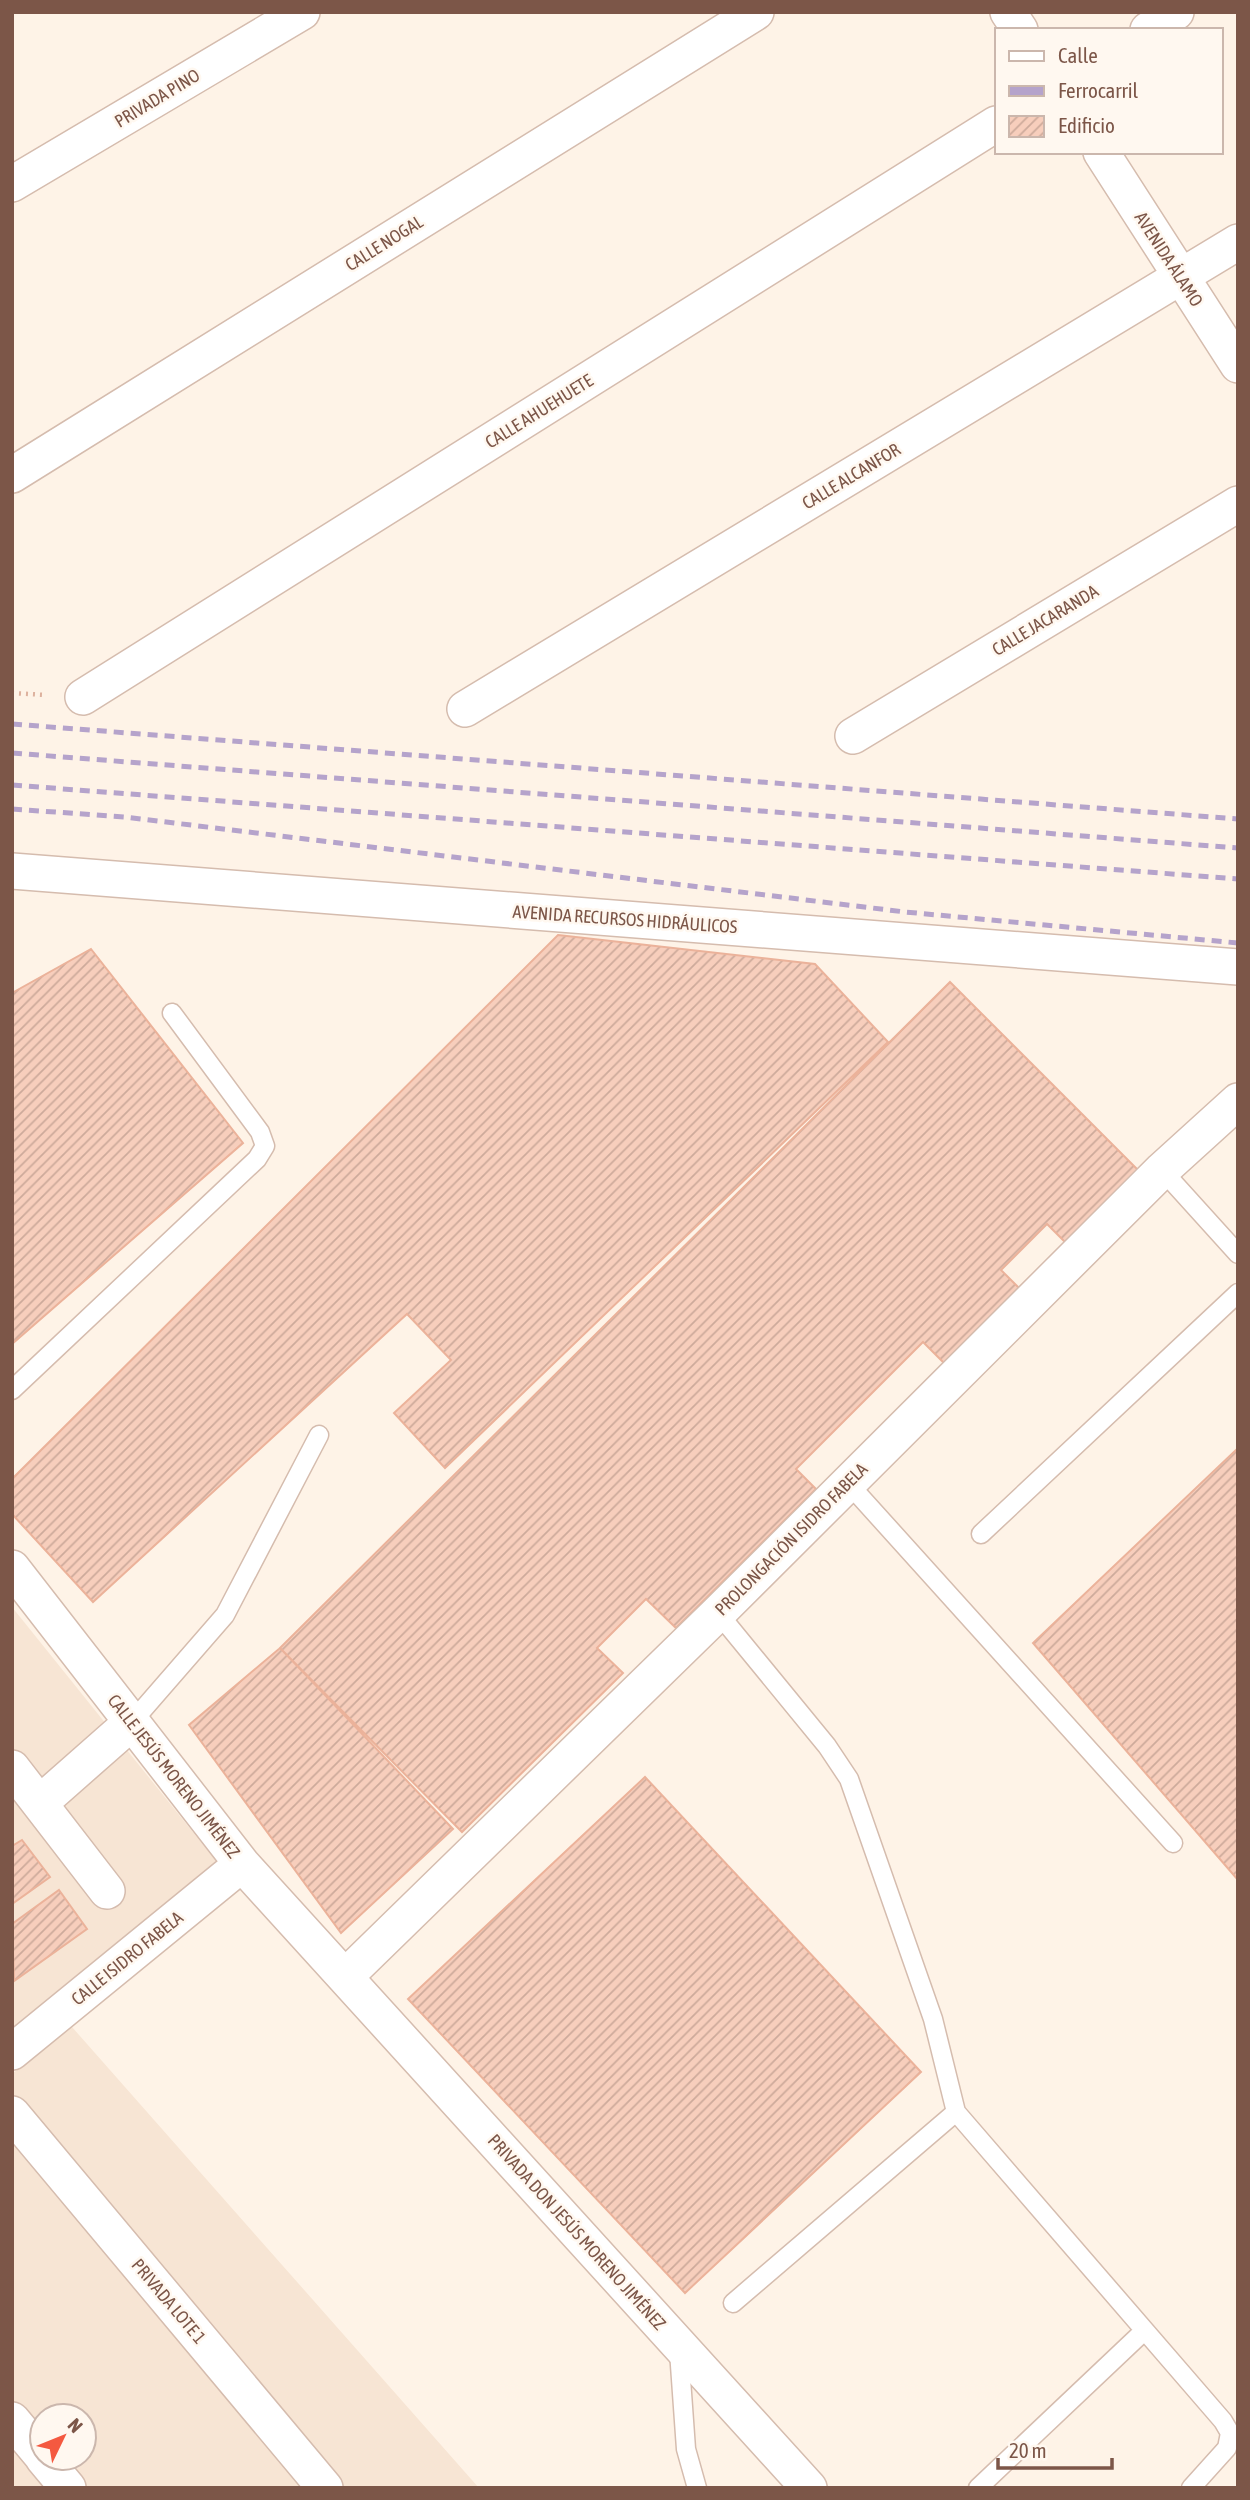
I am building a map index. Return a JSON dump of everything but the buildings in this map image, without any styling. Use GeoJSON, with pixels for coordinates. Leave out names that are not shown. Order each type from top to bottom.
{"type":"FeatureCollection","features":[{"type":"Feature","properties":{"kind":"street","name":"PRIVADA PINO"},"geometry":{"type":"LineString","coordinates":[[12,184],[302,12]]}},
{"type":"Feature","properties":{"kind":"street","name":"CALLE NOGAL"},"geometry":{"type":"LineString","coordinates":[[12,475],[756,12]]}},
{"type":"Feature","properties":{"kind":"street"},"geometry":{"type":"LineString","coordinates":[[1008,12],[1019,28]]}},
{"type":"Feature","properties":{"kind":"street"},"geometry":{"type":"LineString","coordinates":[[1151,28],[1176,12]]}},
{"type":"Feature","properties":{"kind":"street","name":"CALLE AHUEHUETE"},"geometry":{"type":"LineString","coordinates":[[83,697],[995,125]]}},
{"type":"Feature","properties":{"kind":"street","name":"AVENIDA ÁLAMO"},"geometry":{"type":"LineString","coordinates":[[1102,154],[1238,365]]}},
{"type":"Feature","properties":{"kind":"street","name":"CALLE ALCANFOR"},"geometry":{"type":"LineString","coordinates":[[465,709],[1238,242]]}},
{"type":"Feature","properties":{"kind":"street","name":"CALLE JACARANDA"},"geometry":{"type":"LineString","coordinates":[[853,736],[1238,504]]}},
{"type":"Feature","properties":{"kind":"street","name":"AVENIDA RECURSOS HIDRÁULICOS"},"geometry":{"type":"LineString","coordinates":[[12,872],[1238,967]]}},
{"type":"Feature","properties":{"kind":"street","name":"PROLONGACIÓN ISIDRO FABELA"},"geometry":{"type":"LineString","coordinates":[[345,1977],[718,1613],[1162,1170],[1238,1101]]}},
{"type":"Feature","properties":{"kind":"street","name":"CALLE JESÚS MORENO JIMÉNEZ"},"geometry":{"type":"LineString","coordinates":[[12,1568],[242,1864],[345,1977]]}},
{"type":"Feature","properties":{"kind":"street"},"geometry":{"type":"LineString","coordinates":[[40,1803],[132,1722]]}},
{"type":"Feature","properties":{"kind":"street"},"geometry":{"type":"LineString","coordinates":[[12,1768],[107,1891]]}},
{"type":"Feature","properties":{"kind":"street","name":"CALLE ISIDRO FABELA"},"geometry":{"type":"LineString","coordinates":[[13,2051],[242,1864]]}},
{"type":"Feature","properties":{"kind":"street","name":"PRIVADA DON JESÚS MORENO JIMÉNEZ"},"geometry":{"type":"LineString","coordinates":[[345,1977],[809,2488]]}},
{"type":"Feature","properties":{"kind":"street","name":"PRIVADA LOTE 1"},"geometry":{"type":"LineString","coordinates":[[12,2114],[325,2488]]}},
{"type":"Feature","properties":{"kind":"street"},"geometry":{"type":"LineString","coordinates":[[12,2420],[28,2439]]}},
{"type":"Feature","properties":{"kind":"street"},"geometry":{"type":"LineString","coordinates":[[55,2472],[68,2488]]}},
{"type":"Feature","properties":{"kind":"lane"},"geometry":{"type":"LineString","coordinates":[[12,1390],[257,1159],[265,1146],[260,1132],[172,1013]]}},
{"type":"Feature","properties":{"kind":"lane"},"geometry":{"type":"LineString","coordinates":[[1162,1170],[1238,1254]]}},
{"type":"Feature","properties":{"kind":"lane"},"geometry":{"type":"LineString","coordinates":[[981,1534],[1238,1293]]}},
{"type":"Feature","properties":{"kind":"lane"},"geometry":{"type":"LineString","coordinates":[[132,1722],[225,1615],[319,1435]]}},
{"type":"Feature","properties":{"kind":"lane"},"geometry":{"type":"LineString","coordinates":[[848,1483],[1173,1843]]}},
{"type":"Feature","properties":{"kind":"lane"},"geometry":{"type":"LineString","coordinates":[[718,1613],[827,1746],[849,1779],[933,2019],[956,2112],[1223,2421],[1230,2433],[1227,2448],[1191,2488]]}},
{"type":"Feature","properties":{"kind":"lane"},"geometry":{"type":"LineString","coordinates":[[733,2303],[956,2112]]}},
{"type":"Feature","properties":{"kind":"lane"},"geometry":{"type":"LineString","coordinates":[[978,2488],[1144,2331]]}},
{"type":"Feature","properties":{"kind":"lane"},"geometry":{"type":"LineString","coordinates":[[678,2344],[685,2449],[698,2488]]}},
{"type":"Feature","properties":{"kind":"shaded area"},"geometry":{"type":"Polygon","coordinates":[[[12,1607],[237,1887],[12,2064],[12,1607]]]}},
{"type":"Feature","properties":{"kind":"shaded area"},"geometry":{"type":"Polygon","coordinates":[[[72,2027],[479,2488],[12,2488],[12,2074],[72,2027]]]}},
{"type":"Feature","properties":{"kind":"railway"},"geometry":{"type":"LineString","coordinates":[[12,724],[1238,819]]}},
{"type":"Feature","properties":{"kind":"railway"},"geometry":{"type":"LineString","coordinates":[[12,753],[1238,848]]}},
{"type":"Feature","properties":{"kind":"railway"},"geometry":{"type":"LineString","coordinates":[[12,785],[1238,879]]}},
{"type":"Feature","properties":{"kind":"railway"},"geometry":{"type":"LineString","coordinates":[[12,809],[125,817],[905,912],[1238,943]]}}]}
